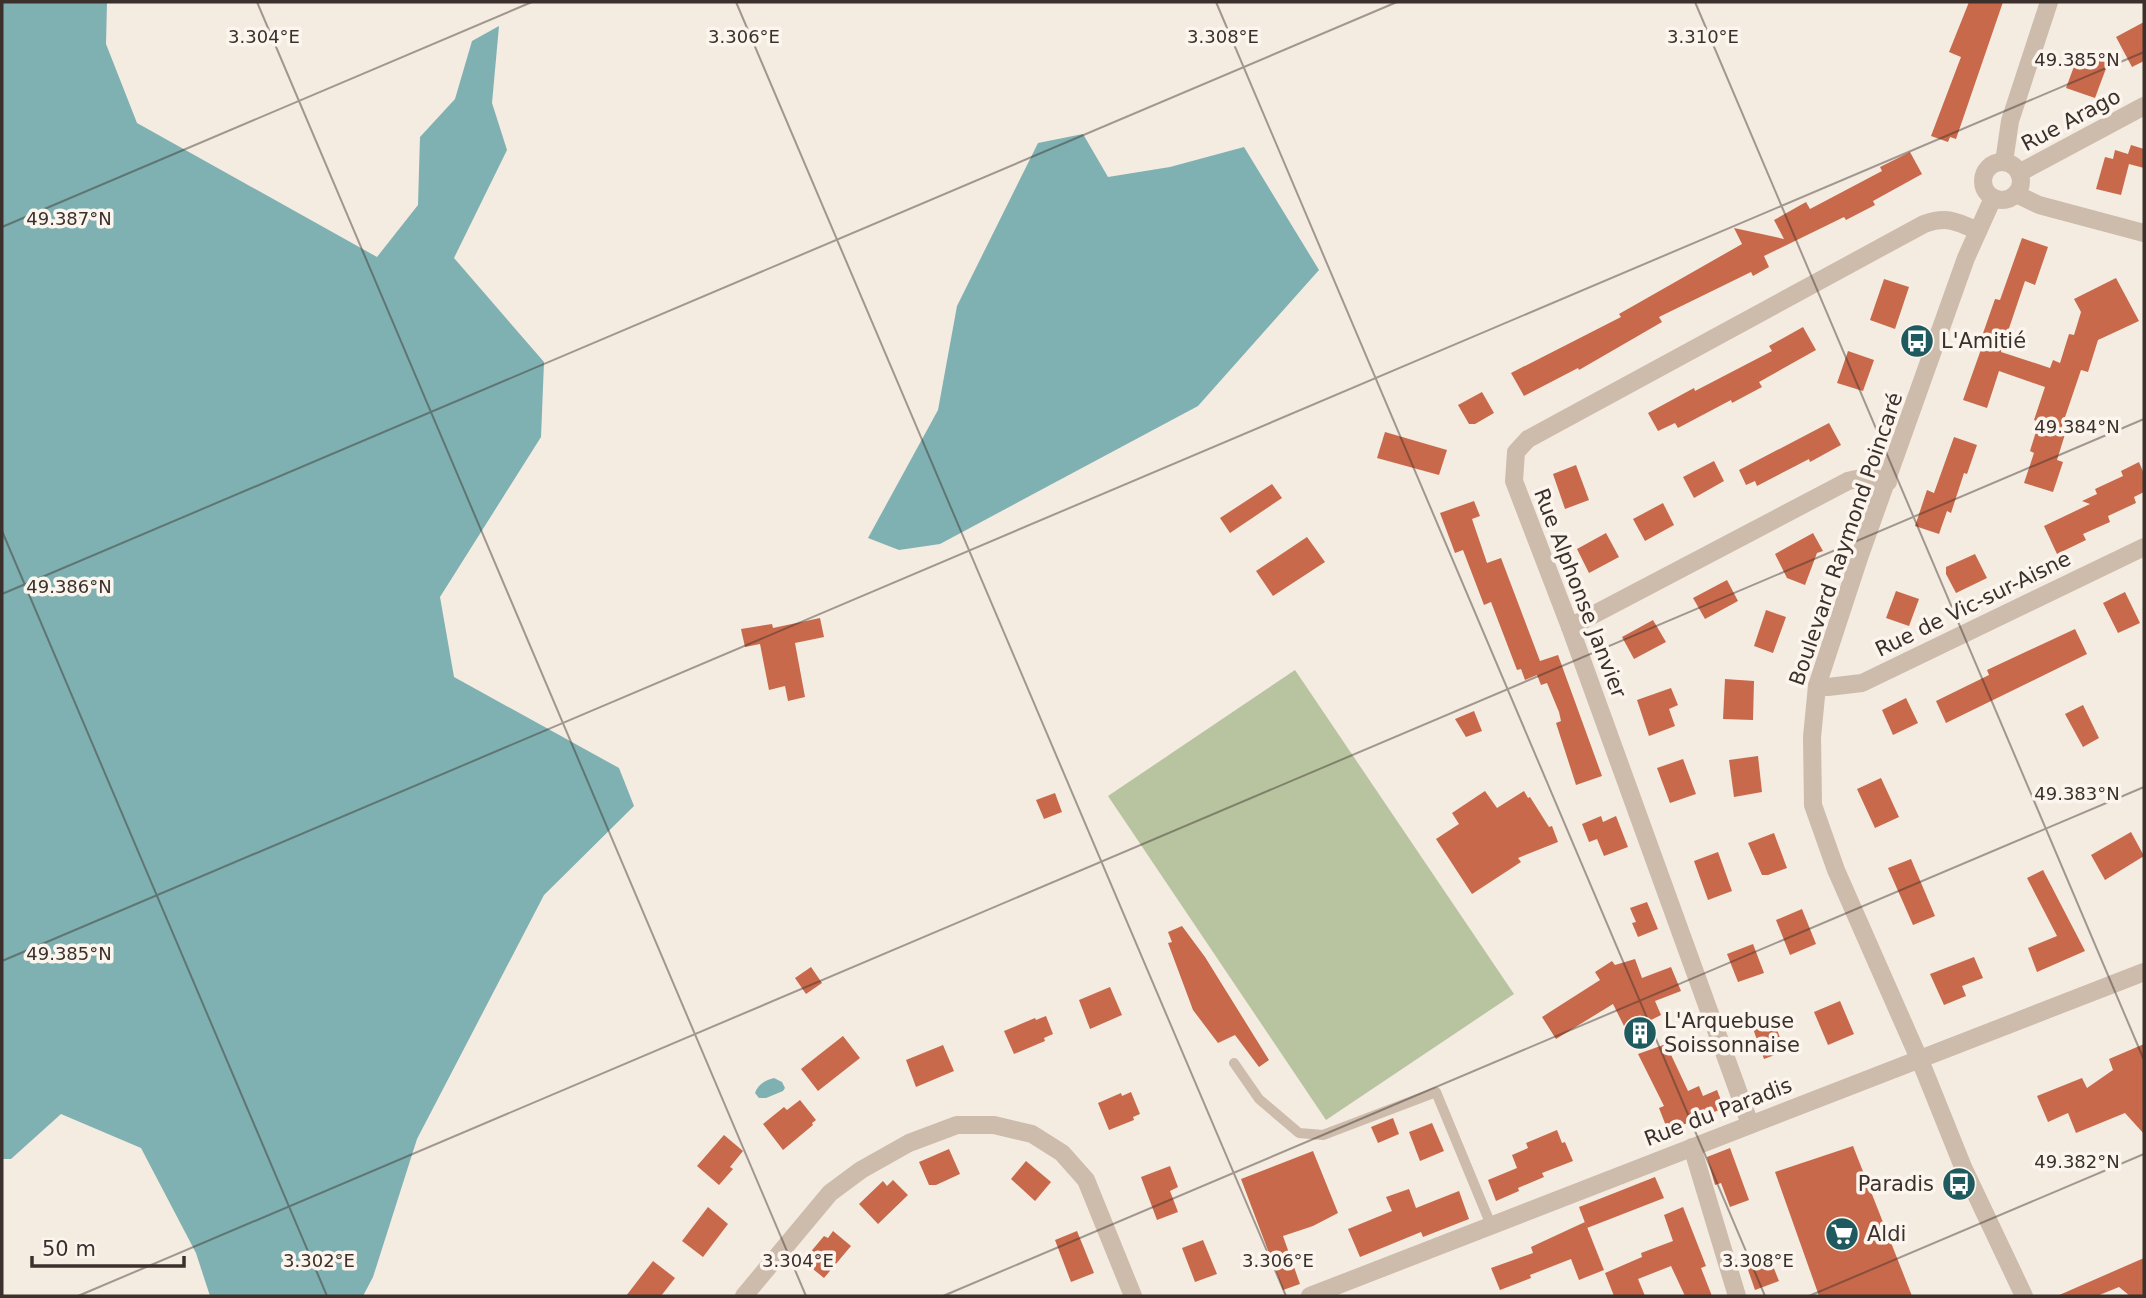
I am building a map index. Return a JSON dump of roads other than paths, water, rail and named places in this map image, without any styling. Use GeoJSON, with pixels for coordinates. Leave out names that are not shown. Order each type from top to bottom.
{"type":"FeatureCollection","features":[{"type":"Feature","properties":{"kind":"street"},"geometry":{"type":"LineString","coordinates":[[2004,162],[2010,121],[2049,2]]}},
{"type":"Feature","properties":{"kind":"street","name":"Rue Arago"},"geometry":{"type":"LineString","coordinates":[[2020,173],[2144,106]]}},
{"type":"Feature","properties":{"kind":"street"},"geometry":{"type":"LineString","coordinates":[[2016,194],[2021,180],[2020,173],[2004,162],[1995,163],[1988,168],[1983,176],[1983,184],[1986,192],[1993,198],[2001,200],[2016,194],[2039,205],[2144,233]]}},
{"type":"Feature","properties":{"kind":"street","name":"Boulevard Raymond Poincaré"},"geometry":{"type":"LineString","coordinates":[[1993,198],[1966,258],[1860,555],[1817,686],[1812,737],[1813,805],[1836,870],[1962,1167],[2024,1296]]}},
{"type":"Feature","properties":{"kind":"street","name":"Rue Alphonse Janvier"},"geometry":{"type":"LineString","coordinates":[[1750,1124],[1570,627],[1514,481],[1516,452],[1528,439],[1924,224],[1939,219],[1953,220],[1978,231]]}},
{"type":"Feature","properties":{"kind":"street"},"geometry":{"type":"LineString","coordinates":[[1570,627],[1847,481],[1863,477],[1888,481]]}},
{"type":"Feature","properties":{"kind":"street","name":"Rue de Vic-sur-Aisne"},"geometry":{"type":"LineString","coordinates":[[1817,686],[1862,683],[2143,552]]}},
{"type":"Feature","properties":{"kind":"street","name":"Rue du Paradis"},"geometry":{"type":"LineString","coordinates":[[1310,1296],[2144,972]]}},
{"type":"Feature","properties":{"kind":"street"},"geometry":{"type":"LineString","coordinates":[[744,1296],[830,1193],[861,1170],[909,1143],[957,1125],[993,1125],[1032,1134],[1062,1153],[1086,1180],[1133,1296]]}},
{"type":"Feature","properties":{"kind":"street"},"geometry":{"type":"LineString","coordinates":[[1692,1147],[1737,1296]]}},
{"type":"Feature","properties":{"kind":"street","name":"Boulevard Raymond Poincaré"},"geometry":{"type":"LineString","coordinates":[[2000,1248],[2014,1296]]}},
{"type":"Feature","properties":{"kind":"lane"},"geometry":{"type":"LineString","coordinates":[[1234,1063],[1259,1100],[1299,1133],[1323,1135],[1436,1092],[1491,1225]]}},
{"type":"Feature","properties":{"kind":"water"},"geometry":{"type":"Polygon","coordinates":[[[2,2],[107,2],[106,44],[137,123],[377,257],[418,205],[420,137],[455,99],[472,41],[499,26],[492,103],[507,150],[454,258],[544,362],[541,437],[440,597],[454,677],[619,768],[634,806],[544,895],[417,1139],[373,1277],[363,1296],[210,1296],[196,1253],[141,1148],[61,1114],[11,1159],[2,1159],[2,2]]]}},
{"type":"Feature","properties":{"kind":"water"},"geometry":{"type":"Polygon","coordinates":[[[1083,134],[1108,177],[1170,167],[1244,147],[1319,270],[1198,406],[940,544],[899,550],[868,538],[938,410],[957,306],[1038,143],[1083,134]]]}},
{"type":"Feature","properties":{"kind":"water"},"geometry":{"type":"Polygon","coordinates":[[[774,1078],[782,1082],[785,1088],[783,1091],[759,1098],[755,1093],[758,1087],[774,1078]]]}},
{"type":"Feature","properties":{"kind":"place","name":"L'Amitié"},"geometry":{"type":"Point","coordinates":[1917,341]}},
{"type":"Feature","properties":{"kind":"place","name":"L'Arquebuse Soissonnaise"},"geometry":{"type":"Point","coordinates":[1640,1033]}},
{"type":"Feature","properties":{"kind":"place","name":"Paradis"},"geometry":{"type":"Point","coordinates":[1959,1184]}},
{"type":"Feature","properties":{"kind":"place","name":"Aldi"},"geometry":{"type":"Point","coordinates":[1842,1234]}}]}
